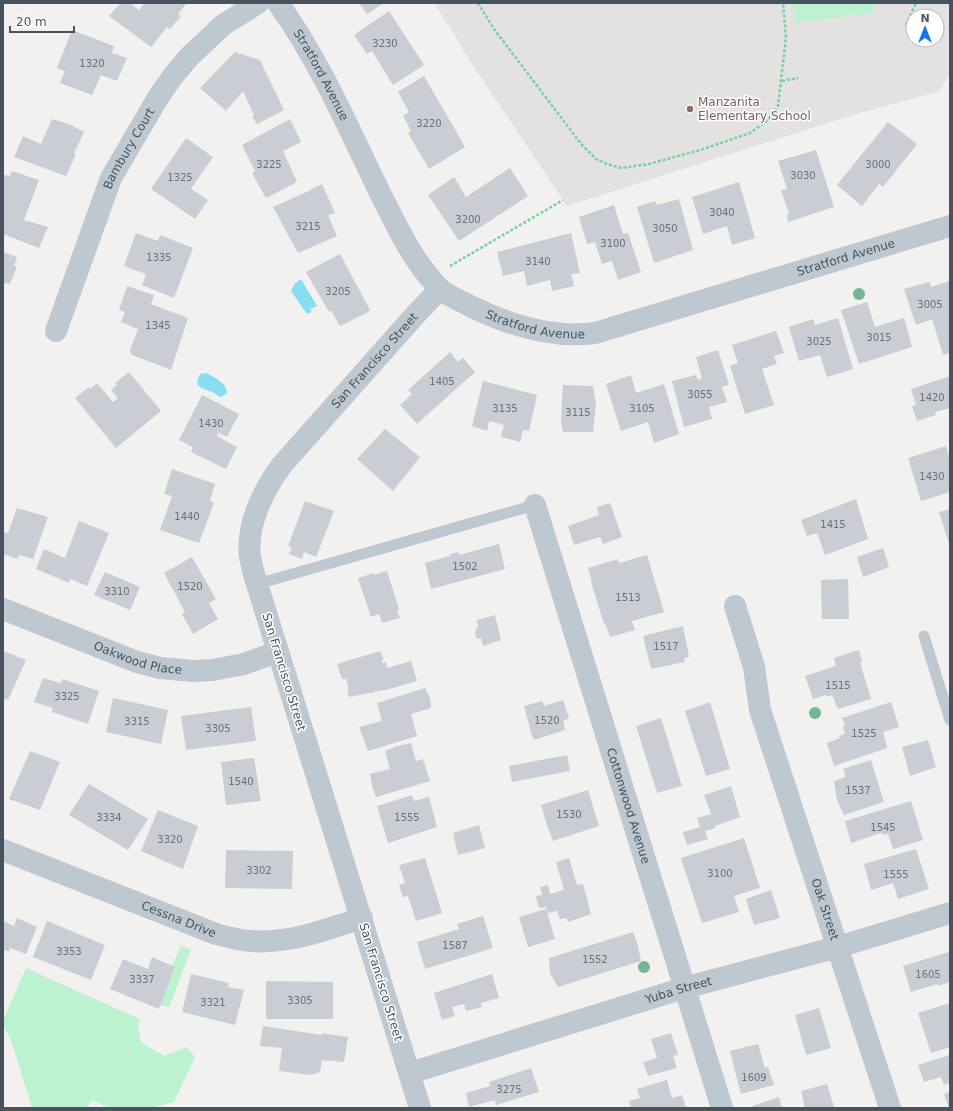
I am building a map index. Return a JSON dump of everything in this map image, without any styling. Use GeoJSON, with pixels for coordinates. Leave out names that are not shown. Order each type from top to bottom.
{"type":"FeatureCollection","features":[{"type":"Feature","properties":{"kind":"street","name":"Bambury Court"},"geometry":{"type":"LineString","coordinates":[[56,331],[111,178],[159,96],[189,57],[223,25],[258,3]]}},
{"type":"Feature","properties":{"kind":"street","name":"Stratford Avenue"},"geometry":{"type":"LineString","coordinates":[[278,3],[293,24],[312,57],[392,216],[415,258],[440,290],[492,316],[517,326],[539,331],[570,335],[583,335],[601,332],[950,226]]}},
{"type":"Feature","properties":{"kind":"street","name":"San Francisco Street"},"geometry":{"type":"LineString","coordinates":[[420,1108],[362,918],[277,652],[250,556],[250,539],[258,509],[269,482],[281,466],[411,319],[440,290]]}},
{"type":"Feature","properties":{"kind":"street","name":"Cottonwood Avenue"},"geometry":{"type":"LineString","coordinates":[[535,505],[722,1108]]}},
{"type":"Feature","properties":{"kind":"street","name":"Oak Street"},"geometry":{"type":"LineString","coordinates":[[735,606],[754,667],[760,710],[890,1108]]}},
{"type":"Feature","properties":{"kind":"street","name":"Oakwood Place"},"geometry":{"type":"LineString","coordinates":[[3,609],[137,662],[160,668],[193,671],[219,669],[244,664],[277,652]]}},
{"type":"Feature","properties":{"kind":"street","name":"Cessna Drive"},"geometry":{"type":"LineString","coordinates":[[3,850],[216,934],[234,938],[250,941],[283,940],[308,936],[362,918]]}},
{"type":"Feature","properties":{"kind":"street","name":"Yuba Street"},"geometry":{"type":"LineString","coordinates":[[410,1074],[684,988],[838,946],[950,913]]}},
{"type":"Feature","properties":{"kind":"lane"},"geometry":{"type":"LineString","coordinates":[[257,584],[535,505]]}},
{"type":"Feature","properties":{"kind":"lane"},"geometry":{"type":"LineString","coordinates":[[924,636],[950,720]]}},
{"type":"Feature","properties":{"kind":"path"},"geometry":{"type":"LineString","coordinates":[[478,3],[494,29],[582,145],[596,159],[621,168],[649,164],[700,150],[750,133],[768,120],[778,106],[782,81],[786,37],[783,3]]}},
{"type":"Feature","properties":{"kind":"path"},"geometry":{"type":"LineString","coordinates":[[782,81],[798,78]]}},
{"type":"Feature","properties":{"kind":"path"},"geometry":{"type":"LineString","coordinates":[[450,266],[563,200]]}},
{"type":"Feature","properties":{"kind":"shaded area","name":"Manzanita Elementary School"},"geometry":{"type":"Polygon","coordinates":[[[434,3],[950,3],[950,73],[940,91],[853,115],[567,206],[462,49],[463,48],[434,3]]]}},
{"type":"Feature","properties":{"kind":"green space"},"geometry":{"type":"Polygon","coordinates":[[[793,3],[875,3],[876,12],[795,23],[793,3]]]}},
{"type":"Feature","properties":{"kind":"green space"},"geometry":{"type":"Polygon","coordinates":[[[181,946],[191,950],[169,1007],[160,1005],[175,968],[172,966],[181,946]]]}},
{"type":"Feature","properties":{"kind":"green space"},"geometry":{"type":"Polygon","coordinates":[[[26,968],[140,1019],[138,1028],[141,1042],[164,1056],[187,1047],[195,1057],[174,1102],[152,1108],[109,1108],[93,1100],[86,1108],[32,1108],[11,1040],[3,1025],[3,1021],[26,968]]]}},
{"type":"Feature","properties":{"kind":"water"},"geometry":{"type":"Polygon","coordinates":[[[301,279],[317,306],[310,309],[312,312],[307,314],[291,291],[295,283],[301,279]]]}},
{"type":"Feature","properties":{"kind":"water"},"geometry":{"type":"Polygon","coordinates":[[[206,373],[222,383],[225,386],[227,393],[221,397],[200,387],[197,382],[200,374],[206,373]]]}},
{"type":"Feature","properties":{"kind":"building"},"geometry":{"type":"Polygon","coordinates":[[[121,3],[130,3],[139,10],[145,3],[187,3],[178,14],[181,16],[170,29],[167,27],[151,47],[109,16],[121,3]]]}},
{"type":"Feature","properties":{"kind":"building"},"geometry":{"type":"Polygon","coordinates":[[[359,3],[384,3],[367,14],[359,3]]]}},
{"type":"Feature","properties":{"kind":"building"},"geometry":{"type":"Polygon","coordinates":[[[389,11],[424,65],[393,85],[372,51],[367,54],[354,35],[389,11]]]}},
{"type":"Feature","properties":{"kind":"building"},"geometry":{"type":"Polygon","coordinates":[[[72,30],[114,46],[112,53],[127,58],[117,81],[101,75],[92,95],[60,83],[65,71],[57,68],[72,30]]]}},
{"type":"Feature","properties":{"kind":"building"},"geometry":{"type":"Polygon","coordinates":[[[235,52],[260,60],[284,110],[257,124],[252,116],[254,115],[243,91],[226,111],[200,88],[235,52]]]}},
{"type":"Feature","properties":{"kind":"building"},"geometry":{"type":"Polygon","coordinates":[[[424,76],[465,147],[429,169],[408,133],[411,131],[403,116],[409,112],[398,92],[424,76]]]}},
{"type":"Feature","properties":{"kind":"building"},"geometry":{"type":"Polygon","coordinates":[[[52,119],[69,124],[84,132],[74,153],[76,154],[66,176],[14,157],[23,136],[41,144],[52,119]]]}},
{"type":"Feature","properties":{"kind":"building"},"geometry":{"type":"Polygon","coordinates":[[[290,119],[301,142],[283,151],[297,182],[266,198],[252,173],[255,171],[242,145],[290,119]]]}},
{"type":"Feature","properties":{"kind":"building"},"geometry":{"type":"Polygon","coordinates":[[[888,122],[917,144],[883,187],[879,184],[862,206],[837,185],[888,122]]]}},
{"type":"Feature","properties":{"kind":"building"},"geometry":{"type":"Polygon","coordinates":[[[186,138],[213,157],[191,189],[208,200],[195,219],[151,189],[186,138]]]}},
{"type":"Feature","properties":{"kind":"building"},"geometry":{"type":"Polygon","coordinates":[[[816,150],[834,207],[788,222],[787,215],[789,214],[781,190],[787,189],[778,161],[816,150]]]}},
{"type":"Feature","properties":{"kind":"building"},"geometry":{"type":"Polygon","coordinates":[[[510,168],[528,196],[459,241],[428,195],[454,177],[466,197],[510,168]]]}},
{"type":"Feature","properties":{"kind":"building"},"geometry":{"type":"Polygon","coordinates":[[[12,171],[39,180],[24,220],[48,227],[39,248],[3,234],[3,175],[10,176],[12,171]]]}},
{"type":"Feature","properties":{"kind":"building"},"geometry":{"type":"Polygon","coordinates":[[[739,182],[755,238],[732,245],[727,226],[703,234],[692,197],[739,182]]]}},
{"type":"Feature","properties":{"kind":"building"},"geometry":{"type":"Polygon","coordinates":[[[322,184],[335,213],[328,215],[337,236],[298,253],[273,207],[322,184]]]}},
{"type":"Feature","properties":{"kind":"building"},"geometry":{"type":"Polygon","coordinates":[[[679,199],[693,250],[654,263],[637,207],[655,201],[657,205],[679,199]]]}},
{"type":"Feature","properties":{"kind":"building"},"geometry":{"type":"Polygon","coordinates":[[[614,205],[623,234],[628,233],[641,272],[618,280],[612,261],[602,264],[595,242],[587,244],[579,217],[614,205]]]}},
{"type":"Feature","properties":{"kind":"building"},"geometry":{"type":"Polygon","coordinates":[[[136,233],[158,241],[160,235],[193,248],[174,298],[142,285],[146,274],[124,266],[136,233]]]}},
{"type":"Feature","properties":{"kind":"building"},"geometry":{"type":"Polygon","coordinates":[[[571,233],[580,273],[571,274],[574,286],[552,291],[550,280],[527,286],[524,271],[503,276],[497,252],[571,233]]]}},
{"type":"Feature","properties":{"kind":"building"},"geometry":{"type":"Polygon","coordinates":[[[3,252],[17,257],[14,266],[17,267],[10,284],[5,283],[3,287],[3,252]]]}},
{"type":"Feature","properties":{"kind":"building"},"geometry":{"type":"Polygon","coordinates":[[[340,254],[370,310],[340,326],[331,310],[329,312],[306,272],[340,254]]]}},
{"type":"Feature","properties":{"kind":"building"},"geometry":{"type":"Polygon","coordinates":[[[950,281],[950,353],[943,355],[932,319],[916,325],[904,289],[929,282],[931,287],[950,281]]]}},
{"type":"Feature","properties":{"kind":"building"},"geometry":{"type":"Polygon","coordinates":[[[127,286],[154,295],[151,304],[188,318],[171,370],[132,355],[130,350],[138,329],[121,322],[125,312],[119,310],[127,286]]]}},
{"type":"Feature","properties":{"kind":"building"},"geometry":{"type":"Polygon","coordinates":[[[867,302],[875,327],[904,318],[912,347],[859,364],[841,310],[867,302]]]}},
{"type":"Feature","properties":{"kind":"building"},"geometry":{"type":"Polygon","coordinates":[[[838,318],[853,369],[827,377],[820,355],[799,361],[789,327],[813,319],[815,325],[838,318]]]}},
{"type":"Feature","properties":{"kind":"building"},"geometry":{"type":"Polygon","coordinates":[[[776,331],[784,353],[774,356],[777,364],[762,369],[774,405],[745,414],[730,366],[738,363],[732,345],[776,331]]]}},
{"type":"Feature","properties":{"kind":"building"},"geometry":{"type":"Polygon","coordinates":[[[718,350],[729,385],[722,387],[727,402],[709,407],[712,419],[684,427],[672,381],[696,375],[698,380],[702,378],[696,357],[718,350]]]}},
{"type":"Feature","properties":{"kind":"building"},"geometry":{"type":"Polygon","coordinates":[[[450,352],[458,362],[463,358],[475,372],[417,424],[400,405],[412,394],[408,390],[450,352]]]}},
{"type":"Feature","properties":{"kind":"building"},"geometry":{"type":"Polygon","coordinates":[[[129,372],[161,411],[116,448],[75,398],[89,387],[90,389],[97,383],[113,402],[118,398],[111,390],[117,385],[115,383],[129,372]]]}},
{"type":"Feature","properties":{"kind":"building"},"geometry":{"type":"Polygon","coordinates":[[[631,375],[636,393],[664,384],[679,434],[654,443],[648,422],[621,431],[606,384],[631,375]]]}},
{"type":"Feature","properties":{"kind":"building"},"geometry":{"type":"Polygon","coordinates":[[[950,376],[950,408],[935,412],[936,415],[917,421],[912,406],[916,405],[911,389],[950,376]]]}},
{"type":"Feature","properties":{"kind":"building"},"geometry":{"type":"Polygon","coordinates":[[[483,381],[537,395],[529,431],[523,430],[520,442],[501,437],[504,425],[489,421],[487,431],[472,426],[483,381]]]}},
{"type":"Feature","properties":{"kind":"building"},"geometry":{"type":"Polygon","coordinates":[[[563,385],[593,386],[596,405],[593,432],[563,432],[561,420],[563,385]]]}},
{"type":"Feature","properties":{"kind":"building"},"geometry":{"type":"Polygon","coordinates":[[[202,395],[239,414],[227,437],[218,432],[217,436],[237,447],[226,469],[191,452],[193,447],[179,440],[202,395]]]}},
{"type":"Feature","properties":{"kind":"building"},"geometry":{"type":"Polygon","coordinates":[[[385,429],[420,457],[393,491],[357,459],[385,429]]]}},
{"type":"Feature","properties":{"kind":"building"},"geometry":{"type":"Polygon","coordinates":[[[946,446],[950,460],[950,492],[921,501],[908,458],[946,446]]]}},
{"type":"Feature","properties":{"kind":"building"},"geometry":{"type":"Polygon","coordinates":[[[172,469],[215,484],[210,501],[214,503],[199,543],[160,530],[172,496],[164,494],[172,469]]]}},
{"type":"Feature","properties":{"kind":"building"},"geometry":{"type":"Polygon","coordinates":[[[856,499],[868,539],[825,555],[817,533],[807,536],[801,520],[856,499]]]}},
{"type":"Feature","properties":{"kind":"building"},"geometry":{"type":"Polygon","coordinates":[[[305,501],[334,511],[316,557],[304,552],[302,559],[289,554],[292,548],[288,546],[305,501]]]}},
{"type":"Feature","properties":{"kind":"building"},"geometry":{"type":"Polygon","coordinates":[[[610,503],[622,537],[603,544],[600,537],[574,545],[568,526],[599,515],[597,507],[610,503]]]}},
{"type":"Feature","properties":{"kind":"building"},"geometry":{"type":"Polygon","coordinates":[[[17,508],[48,517],[33,559],[19,555],[18,559],[3,554],[3,532],[8,533],[17,508]]]}},
{"type":"Feature","properties":{"kind":"building"},"geometry":{"type":"Polygon","coordinates":[[[950,509],[950,547],[939,512],[950,509]]]}},
{"type":"Feature","properties":{"kind":"building"},"geometry":{"type":"Polygon","coordinates":[[[79,521],[109,533],[87,586],[70,579],[69,583],[36,569],[44,549],[65,558],[79,521]]]}},
{"type":"Feature","properties":{"kind":"building"},"geometry":{"type":"Polygon","coordinates":[[[499,544],[505,569],[431,589],[425,563],[450,556],[450,554],[459,552],[459,555],[499,544]]]}},
{"type":"Feature","properties":{"kind":"building"},"geometry":{"type":"Polygon","coordinates":[[[883,548],[889,567],[863,577],[857,557],[883,548]]]}},
{"type":"Feature","properties":{"kind":"building"},"geometry":{"type":"Polygon","coordinates":[[[647,555],[664,612],[632,621],[635,630],[610,637],[605,623],[604,624],[588,568],[618,559],[619,563],[647,555]]]}},
{"type":"Feature","properties":{"kind":"building"},"geometry":{"type":"Polygon","coordinates":[[[192,557],[216,599],[209,603],[218,619],[193,634],[182,614],[185,612],[164,573],[192,557]]]}},
{"type":"Feature","properties":{"kind":"building"},"geometry":{"type":"Polygon","coordinates":[[[387,571],[399,609],[397,610],[400,618],[382,623],[379,614],[371,617],[358,578],[387,571]]]}},
{"type":"Feature","properties":{"kind":"building"},"geometry":{"type":"Polygon","coordinates":[[[105,572],[140,587],[130,610],[94,595],[105,572]]]}},
{"type":"Feature","properties":{"kind":"building"},"geometry":{"type":"Polygon","coordinates":[[[848,579],[849,619],[822,619],[821,580],[848,579]]]}},
{"type":"Feature","properties":{"kind":"building"},"geometry":{"type":"Polygon","coordinates":[[[495,615],[501,640],[483,646],[481,638],[477,639],[475,634],[476,629],[478,628],[477,620],[495,615]]]}},
{"type":"Feature","properties":{"kind":"building"},"geometry":{"type":"Polygon","coordinates":[[[683,626],[689,657],[684,658],[685,662],[651,669],[643,636],[683,626]]]}},
{"type":"Feature","properties":{"kind":"building"},"geometry":{"type":"Polygon","coordinates":[[[859,650],[862,662],[860,662],[871,699],[838,709],[832,695],[827,697],[826,695],[813,699],[805,676],[836,666],[834,658],[859,650]]]}},
{"type":"Feature","properties":{"kind":"building"},"geometry":{"type":"Polygon","coordinates":[[[3,651],[26,660],[8,700],[3,698],[3,651]]]}},
{"type":"Feature","properties":{"kind":"building"},"geometry":{"type":"Polygon","coordinates":[[[380,651],[383,658],[382,663],[386,662],[387,668],[411,661],[417,681],[382,691],[350,697],[348,694],[346,679],[342,679],[337,664],[380,651]]]}},
{"type":"Feature","properties":{"kind":"building"},"geometry":{"type":"Polygon","coordinates":[[[43,678],[61,683],[62,679],[99,691],[88,724],[52,712],[53,708],[34,702],[43,678]]]}},
{"type":"Feature","properties":{"kind":"building"},"geometry":{"type":"Polygon","coordinates":[[[425,688],[430,698],[431,708],[411,714],[417,736],[368,751],[359,727],[382,721],[377,703],[425,688]]]}},
{"type":"Feature","properties":{"kind":"building"},"geometry":{"type":"Polygon","coordinates":[[[113,698],[168,710],[161,744],[106,732],[113,698]]]}},
{"type":"Feature","properties":{"kind":"building"},"geometry":{"type":"Polygon","coordinates":[[[563,700],[569,718],[563,721],[565,730],[534,740],[524,706],[542,701],[544,706],[563,700]]]}},
{"type":"Feature","properties":{"kind":"building"},"geometry":{"type":"Polygon","coordinates":[[[710,702],[730,769],[706,776],[685,711],[710,702]]]}},
{"type":"Feature","properties":{"kind":"building"},"geometry":{"type":"Polygon","coordinates":[[[891,702],[899,727],[883,732],[887,748],[834,766],[827,743],[840,738],[839,736],[845,734],[843,727],[845,726],[842,718],[891,702]]]}},
{"type":"Feature","properties":{"kind":"building"},"geometry":{"type":"Polygon","coordinates":[[[251,707],[256,741],[186,750],[181,716],[251,707]]]}},
{"type":"Feature","properties":{"kind":"building"},"geometry":{"type":"Polygon","coordinates":[[[661,718],[682,786],[657,793],[636,726],[661,718]]]}},
{"type":"Feature","properties":{"kind":"building"},"geometry":{"type":"Polygon","coordinates":[[[928,740],[936,767],[910,776],[902,747],[928,740]]]}},
{"type":"Feature","properties":{"kind":"building"},"geometry":{"type":"Polygon","coordinates":[[[411,743],[416,761],[423,759],[430,781],[376,797],[370,774],[390,769],[385,751],[397,746],[411,743]]]}},
{"type":"Feature","properties":{"kind":"building"},"geometry":{"type":"Polygon","coordinates":[[[30,751],[60,762],[40,810],[9,799],[30,751]]]}},
{"type":"Feature","properties":{"kind":"building"},"geometry":{"type":"Polygon","coordinates":[[[567,755],[570,771],[512,782],[509,766],[567,755]]]}},
{"type":"Feature","properties":{"kind":"building"},"geometry":{"type":"Polygon","coordinates":[[[254,758],[261,801],[226,805],[221,762],[254,758]]]}},
{"type":"Feature","properties":{"kind":"building"},"geometry":{"type":"Polygon","coordinates":[[[871,760],[884,802],[844,815],[837,800],[834,781],[846,777],[843,769],[871,760]]]}},
{"type":"Feature","properties":{"kind":"building"},"geometry":{"type":"Polygon","coordinates":[[[89,784],[148,819],[128,850],[69,815],[89,784]]]}},
{"type":"Feature","properties":{"kind":"building"},"geometry":{"type":"Polygon","coordinates":[[[731,786],[740,817],[705,831],[708,839],[687,845],[683,832],[700,827],[697,818],[711,814],[704,795],[731,786]]]}},
{"type":"Feature","properties":{"kind":"building"},"geometry":{"type":"Polygon","coordinates":[[[588,790],[599,826],[553,841],[541,805],[588,790]]]}},
{"type":"Feature","properties":{"kind":"building"},"geometry":{"type":"Polygon","coordinates":[[[412,795],[414,801],[429,797],[437,827],[388,843],[377,806],[412,795]]]}},
{"type":"Feature","properties":{"kind":"building"},"geometry":{"type":"Polygon","coordinates":[[[911,801],[923,840],[893,849],[888,834],[884,835],[881,833],[851,843],[845,821],[911,801]]]}},
{"type":"Feature","properties":{"kind":"building"},"geometry":{"type":"Polygon","coordinates":[[[158,810],[198,826],[183,869],[141,851],[158,810]]]}},
{"type":"Feature","properties":{"kind":"building"},"geometry":{"type":"Polygon","coordinates":[[[479,825],[485,848],[458,855],[453,833],[479,825]]]}},
{"type":"Feature","properties":{"kind":"building"},"geometry":{"type":"Polygon","coordinates":[[[744,838],[760,888],[734,896],[739,912],[702,923],[681,858],[744,838]]]}},
{"type":"Feature","properties":{"kind":"building"},"geometry":{"type":"Polygon","coordinates":[[[916,849],[929,889],[898,899],[893,883],[871,890],[864,864],[916,849]]]}},
{"type":"Feature","properties":{"kind":"building"},"geometry":{"type":"Polygon","coordinates":[[[226,850],[293,851],[292,889],[225,888],[226,850]]]}},
{"type":"Feature","properties":{"kind":"building"},"geometry":{"type":"Polygon","coordinates":[[[425,858],[442,913],[416,921],[408,896],[403,897],[399,885],[405,883],[399,865],[425,858]]]}},
{"type":"Feature","properties":{"kind":"building"},"geometry":{"type":"Polygon","coordinates":[[[569,858],[577,885],[583,884],[591,914],[568,922],[566,918],[560,919],[557,911],[548,913],[546,907],[539,908],[536,896],[542,895],[540,887],[548,885],[550,894],[564,890],[556,862],[569,858]]]}},
{"type":"Feature","properties":{"kind":"building"},"geometry":{"type":"Polygon","coordinates":[[[771,890],[780,918],[754,925],[746,899],[771,890]]]}},
{"type":"Feature","properties":{"kind":"building"},"geometry":{"type":"Polygon","coordinates":[[[546,909],[555,939],[528,947],[519,917],[546,909]]]}},
{"type":"Feature","properties":{"kind":"building"},"geometry":{"type":"Polygon","coordinates":[[[483,916],[493,948],[425,969],[417,942],[459,929],[457,924],[483,916]]]}},
{"type":"Feature","properties":{"kind":"building"},"geometry":{"type":"Polygon","coordinates":[[[17,918],[37,927],[26,954],[10,948],[9,952],[3,949],[3,921],[14,926],[17,918]]]}},
{"type":"Feature","properties":{"kind":"building"},"geometry":{"type":"Polygon","coordinates":[[[47,921],[105,945],[91,980],[33,957],[47,921]]]}},
{"type":"Feature","properties":{"kind":"building"},"geometry":{"type":"Polygon","coordinates":[[[633,932],[641,961],[558,987],[550,973],[549,958],[633,932]]]}},
{"type":"Feature","properties":{"kind":"building"},"geometry":{"type":"Polygon","coordinates":[[[949,952],[950,982],[938,986],[937,984],[911,992],[903,966],[949,952]]]}},
{"type":"Feature","properties":{"kind":"building"},"geometry":{"type":"Polygon","coordinates":[[[152,957],[175,967],[159,1009],[110,989],[123,959],[148,969],[152,957]]]}},
{"type":"Feature","properties":{"kind":"building"},"geometry":{"type":"Polygon","coordinates":[[[191,974],[229,983],[228,987],[244,990],[235,1025],[182,1012],[191,974]]]}},
{"type":"Feature","properties":{"kind":"building"},"geometry":{"type":"Polygon","coordinates":[[[492,974],[499,998],[481,1003],[482,1007],[466,1011],[464,1004],[452,1007],[455,1016],[442,1020],[434,993],[492,974]]]}},
{"type":"Feature","properties":{"kind":"building"},"geometry":{"type":"Polygon","coordinates":[[[266,981],[333,982],[333,1019],[266,1019],[266,981]]]}},
{"type":"Feature","properties":{"kind":"building"},"geometry":{"type":"Polygon","coordinates":[[[950,1003],[950,1047],[931,1053],[918,1013],[950,1003]]]}},
{"type":"Feature","properties":{"kind":"building"},"geometry":{"type":"Polygon","coordinates":[[[819,1008],[831,1048],[806,1055],[795,1015],[819,1008]]]}},
{"type":"Feature","properties":{"kind":"building"},"geometry":{"type":"Polygon","coordinates":[[[263,1026],[322,1035],[322,1033],[348,1037],[344,1062],[322,1060],[320,1072],[311,1075],[279,1071],[282,1048],[260,1046],[263,1026]]]}},
{"type":"Feature","properties":{"kind":"building"},"geometry":{"type":"Polygon","coordinates":[[[671,1033],[678,1055],[673,1056],[677,1068],[648,1076],[643,1062],[657,1058],[651,1039],[671,1033]]]}},
{"type":"Feature","properties":{"kind":"building"},"geometry":{"type":"Polygon","coordinates":[[[758,1044],[765,1068],[768,1067],[774,1085],[741,1094],[730,1051],[758,1044]]]}},
{"type":"Feature","properties":{"kind":"building"},"geometry":{"type":"Polygon","coordinates":[[[950,1055],[950,1083],[944,1085],[941,1077],[924,1082],[918,1065],[950,1055]]]}},
{"type":"Feature","properties":{"kind":"building"},"geometry":{"type":"Polygon","coordinates":[[[531,1068],[539,1092],[496,1105],[495,1100],[469,1107],[466,1093],[490,1086],[489,1082],[531,1068]]]}},
{"type":"Feature","properties":{"kind":"building"},"geometry":{"type":"Polygon","coordinates":[[[667,1080],[672,1098],[682,1095],[686,1108],[631,1108],[629,1101],[640,1098],[637,1089],[667,1080]]]}},
{"type":"Feature","properties":{"kind":"building"},"geometry":{"type":"Polygon","coordinates":[[[827,1084],[834,1107],[805,1108],[801,1091],[827,1084]]]}},
{"type":"Feature","properties":{"kind":"building"},"geometry":{"type":"Polygon","coordinates":[[[950,1092],[950,1108],[949,1108],[944,1094],[950,1092]]]}},
{"type":"Feature","properties":{"kind":"building"},"geometry":{"type":"Polygon","coordinates":[[[779,1097],[782,1108],[753,1108],[752,1106],[779,1097]]]}},
{"type":"Feature","properties":{"kind":"place","name":"Manzanita Elementary School"},"geometry":{"type":"Point","coordinates":[690,109]}}]}
